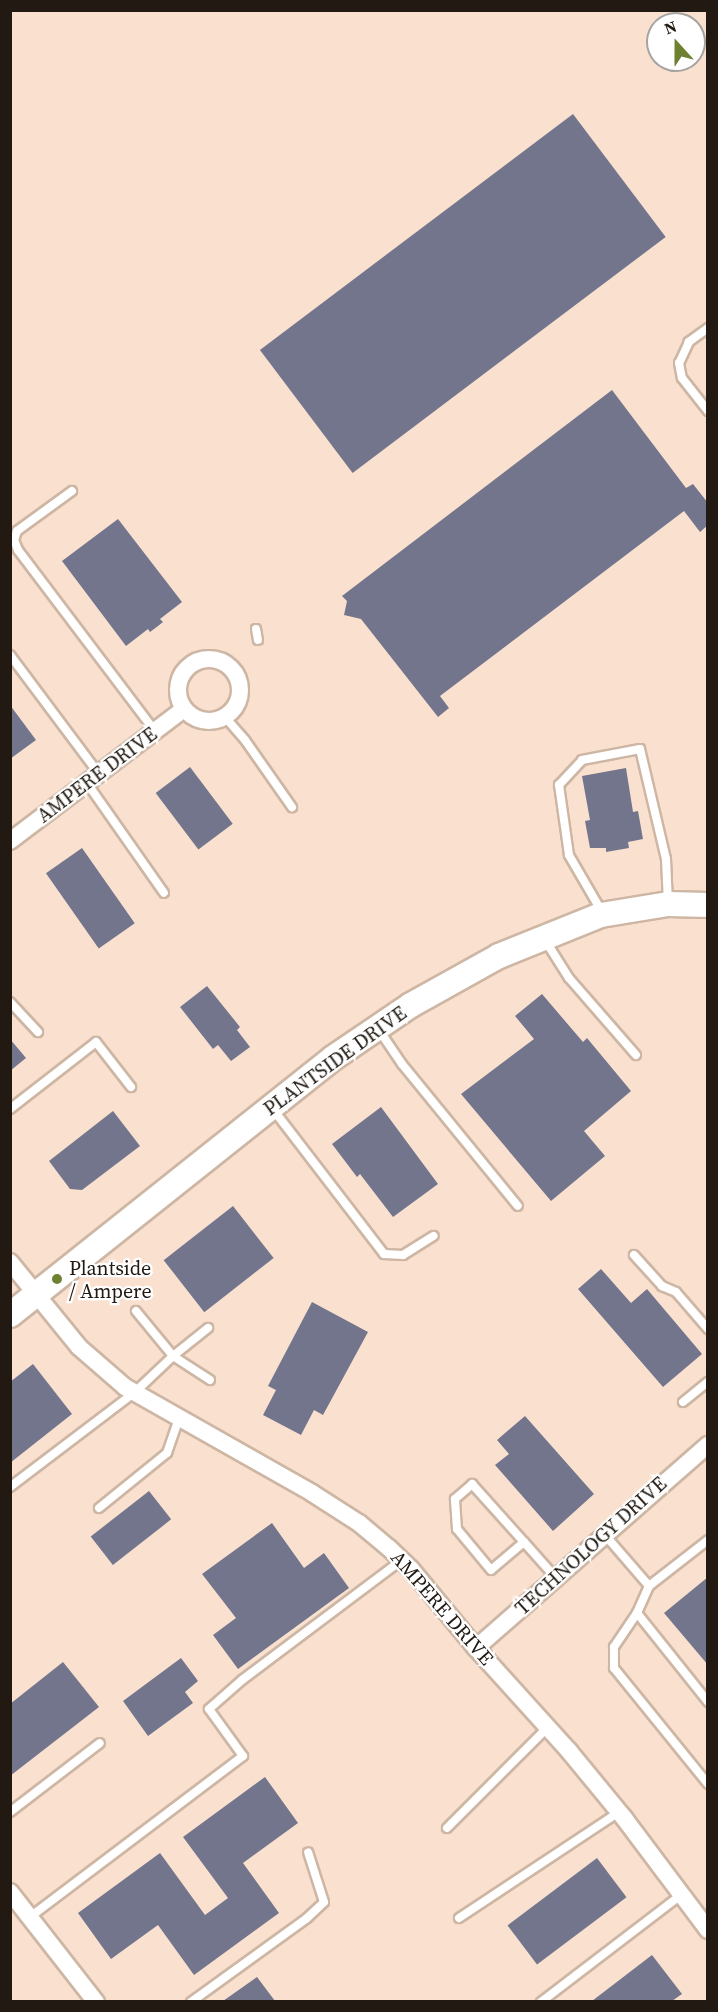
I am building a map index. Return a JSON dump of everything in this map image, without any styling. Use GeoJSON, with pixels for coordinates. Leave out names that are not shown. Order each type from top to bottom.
{"type":"FeatureCollection","features":[{"type":"Feature","properties":{"kind":"street"},"geometry":{"type":"LineString","coordinates":[[214,660],[230,668],[239,686],[239,695],[233,709],[225,717],[206,721],[196,718],[184,709],[178,692],[185,670],[198,661],[214,660]]}},
{"type":"Feature","properties":{"kind":"street","name":"AMPERE DRIVE"},"geometry":{"type":"LineString","coordinates":[[10,841],[184,709]]}},
{"type":"Feature","properties":{"kind":"street","name":"PLANTSIDE DRIVE"},"geometry":{"type":"LineString","coordinates":[[10,1315],[272,1107],[377,1027],[465,974],[544,937],[604,915],[668,904],[708,905]]}},
{"type":"Feature","properties":{"kind":"street","name":"AMPERE DRIVE"},"geometry":{"type":"LineString","coordinates":[[10,1262],[79,1347],[134,1394],[312,1493],[359,1523],[402,1560],[476,1648],[548,1726],[619,1812],[708,1930]]}},
{"type":"Feature","properties":{"kind":"street","name":"TECHNOLOGY DRIVE"},"geometry":{"type":"LineString","coordinates":[[476,1648],[708,1445]]}},
{"type":"Feature","properties":{"kind":"street"},"geometry":{"type":"LineString","coordinates":[[10,1893],[96,2001]]}},
{"type":"Feature","properties":{"kind":"lane"},"geometry":{"type":"LineString","coordinates":[[708,328],[689,342],[679,363],[682,378],[708,411]]}},
{"type":"Feature","properties":{"kind":"lane"},"geometry":{"type":"LineString","coordinates":[[72,491],[17,531],[14,540],[18,550],[155,731]]}},
{"type":"Feature","properties":{"kind":"lane"},"geometry":{"type":"LineString","coordinates":[[256,628],[258,640]]}},
{"type":"Feature","properties":{"kind":"lane"},"geometry":{"type":"LineString","coordinates":[[10,655],[93,779],[164,893]]}},
{"type":"Feature","properties":{"kind":"lane"},"geometry":{"type":"LineString","coordinates":[[225,717],[245,740],[292,807]]}},
{"type":"Feature","properties":{"kind":"lane"},"geometry":{"type":"LineString","coordinates":[[604,915],[569,855],[559,785],[582,760],[640,749],[666,859],[668,904]]}},
{"type":"Feature","properties":{"kind":"lane"},"geometry":{"type":"LineString","coordinates":[[544,937],[569,978],[636,1055]]}},
{"type":"Feature","properties":{"kind":"lane"},"geometry":{"type":"LineString","coordinates":[[10,1002],[38,1032]]}},
{"type":"Feature","properties":{"kind":"lane"},"geometry":{"type":"LineString","coordinates":[[377,1027],[402,1064],[518,1206]]}},
{"type":"Feature","properties":{"kind":"lane"},"geometry":{"type":"LineString","coordinates":[[10,1109],[96,1042],[131,1087]]}},
{"type":"Feature","properties":{"kind":"lane"},"geometry":{"type":"LineString","coordinates":[[272,1107],[384,1254],[403,1255],[433,1236]]}},
{"type":"Feature","properties":{"kind":"lane"},"geometry":{"type":"LineString","coordinates":[[634,1255],[662,1286],[676,1292],[708,1329]]}},
{"type":"Feature","properties":{"kind":"lane"},"geometry":{"type":"LineString","coordinates":[[136,1311],[172,1356],[210,1380]]}},
{"type":"Feature","properties":{"kind":"lane"},"geometry":{"type":"LineString","coordinates":[[10,1487],[134,1394],[172,1356],[208,1328]]}},
{"type":"Feature","properties":{"kind":"lane"},"geometry":{"type":"LineString","coordinates":[[683,1402],[708,1382]]}},
{"type":"Feature","properties":{"kind":"lane"},"geometry":{"type":"LineString","coordinates":[[99,1508],[167,1454],[179,1419]]}},
{"type":"Feature","properties":{"kind":"lane"},"geometry":{"type":"LineString","coordinates":[[524,1542],[491,1570],[457,1529],[455,1499],[472,1484],[524,1542],[556,1578]]}},
{"type":"Feature","properties":{"kind":"lane"},"geometry":{"type":"LineString","coordinates":[[604,1534],[648,1586]]}},
{"type":"Feature","properties":{"kind":"lane"},"geometry":{"type":"LineString","coordinates":[[708,1540],[648,1586],[637,1614],[614,1647],[614,1668],[708,1784]]}},
{"type":"Feature","properties":{"kind":"lane"},"geometry":{"type":"LineString","coordinates":[[30,1917],[243,1756],[209,1709],[243,1680],[402,1560]]}},
{"type":"Feature","properties":{"kind":"lane"},"geometry":{"type":"LineString","coordinates":[[637,1614],[708,1702]]}},
{"type":"Feature","properties":{"kind":"lane"},"geometry":{"type":"LineString","coordinates":[[447,1828],[548,1726]]}},
{"type":"Feature","properties":{"kind":"lane"},"geometry":{"type":"LineString","coordinates":[[10,1812],[100,1743]]}},
{"type":"Feature","properties":{"kind":"lane"},"geometry":{"type":"LineString","coordinates":[[459,1918],[619,1812]]}},
{"type":"Feature","properties":{"kind":"lane"},"geometry":{"type":"LineString","coordinates":[[191,2001],[307,1918],[324,1902],[308,1852]]}},
{"type":"Feature","properties":{"kind":"lane"},"geometry":{"type":"LineString","coordinates":[[541,2001],[681,1895]]}},
{"type":"Feature","properties":{"kind":"building"},"geometry":{"type":"Polygon","coordinates":[[[573,114],[666,237],[353,473],[260,350],[573,114]]]}},
{"type":"Feature","properties":{"kind":"building"},"geometry":{"type":"Polygon","coordinates":[[[612,390],[686,488],[693,484],[708,503],[708,525],[700,532],[684,511],[440,696],[449,708],[438,717],[361,619],[344,615],[347,601],[342,596],[612,390]]]}},
{"type":"Feature","properties":{"kind":"building"},"geometry":{"type":"Polygon","coordinates":[[[118,519],[182,602],[160,619],[163,622],[158,626],[150,632],[148,629],[126,646],[62,561],[118,519]]]}},
{"type":"Feature","properties":{"kind":"building"},"geometry":{"type":"Polygon","coordinates":[[[10,705],[36,740],[10,759],[10,705]]]}},
{"type":"Feature","properties":{"kind":"building"},"geometry":{"type":"Polygon","coordinates":[[[190,767],[233,824],[198,850],[156,793],[190,767]]]}},
{"type":"Feature","properties":{"kind":"building"},"geometry":{"type":"Polygon","coordinates":[[[626,768],[633,812],[638,811],[643,839],[628,842],[629,848],[606,852],[606,848],[590,848],[585,821],[590,820],[582,776],[626,768]]]}},
{"type":"Feature","properties":{"kind":"building"},"geometry":{"type":"Polygon","coordinates":[[[82,848],[135,923],[99,949],[46,873],[82,848]]]}},
{"type":"Feature","properties":{"kind":"building"},"geometry":{"type":"Polygon","coordinates":[[[207,986],[240,1027],[237,1030],[250,1047],[231,1061],[218,1045],[213,1049],[180,1007],[207,986]]]}},
{"type":"Feature","properties":{"kind":"building"},"geometry":{"type":"Polygon","coordinates":[[[542,994],[583,1042],[587,1038],[631,1091],[584,1131],[605,1156],[551,1201],[461,1094],[534,1039],[515,1016],[542,994]]]}},
{"type":"Feature","properties":{"kind":"building"},"geometry":{"type":"Polygon","coordinates":[[[10,1039],[26,1058],[10,1071],[10,1039]]]}},
{"type":"Feature","properties":{"kind":"building"},"geometry":{"type":"Polygon","coordinates":[[[381,1107],[438,1184],[393,1217],[360,1174],[357,1177],[332,1144],[381,1107]]]}},
{"type":"Feature","properties":{"kind":"building"},"geometry":{"type":"Polygon","coordinates":[[[113,1111],[140,1146],[82,1190],[70,1189],[49,1161],[113,1111]]]}},
{"type":"Feature","properties":{"kind":"building"},"geometry":{"type":"Polygon","coordinates":[[[233,1206],[274,1258],[204,1312],[164,1260],[233,1206]]]}},
{"type":"Feature","properties":{"kind":"building"},"geometry":{"type":"Polygon","coordinates":[[[601,1269],[631,1303],[647,1289],[702,1354],[663,1387],[578,1289],[601,1269]]]}},
{"type":"Feature","properties":{"kind":"building"},"geometry":{"type":"Polygon","coordinates":[[[312,1302],[368,1332],[323,1415],[314,1410],[301,1435],[263,1415],[276,1390],[268,1386],[312,1302]]]}},
{"type":"Feature","properties":{"kind":"building"},"geometry":{"type":"Polygon","coordinates":[[[33,1364],[72,1414],[10,1463],[10,1382],[33,1364]]]}},
{"type":"Feature","properties":{"kind":"building"},"geometry":{"type":"Polygon","coordinates":[[[525,1416],[594,1494],[553,1531],[495,1465],[509,1454],[497,1440],[525,1416]]]}},
{"type":"Feature","properties":{"kind":"building"},"geometry":{"type":"Polygon","coordinates":[[[149,1491],[171,1519],[113,1565],[91,1537],[149,1491]]]}},
{"type":"Feature","properties":{"kind":"building"},"geometry":{"type":"Polygon","coordinates":[[[272,1523],[304,1568],[324,1553],[349,1588],[238,1669],[213,1635],[236,1618],[202,1574],[272,1523]]]}},
{"type":"Feature","properties":{"kind":"building"},"geometry":{"type":"Polygon","coordinates":[[[708,1577],[708,1665],[664,1613],[708,1577]]]}},
{"type":"Feature","properties":{"kind":"building"},"geometry":{"type":"Polygon","coordinates":[[[181,1658],[198,1681],[185,1692],[193,1703],[148,1736],[123,1701],[181,1658]]]}},
{"type":"Feature","properties":{"kind":"building"},"geometry":{"type":"Polygon","coordinates":[[[63,1662],[99,1707],[10,1776],[10,1704],[63,1662]]]}},
{"type":"Feature","properties":{"kind":"building"},"geometry":{"type":"Polygon","coordinates":[[[265,1777],[298,1823],[243,1863],[279,1913],[194,1975],[158,1925],[111,1959],[78,1913],[160,1853],[205,1915],[228,1898],[183,1837],[265,1777]]]}},
{"type":"Feature","properties":{"kind":"building"},"geometry":{"type":"Polygon","coordinates":[[[597,1858],[626,1897],[537,1965],[508,1925],[597,1858]]]}},
{"type":"Feature","properties":{"kind":"building"},"geometry":{"type":"Polygon","coordinates":[[[652,1955],[682,1994],[672,2001],[592,2001],[652,1955]]]}},
{"type":"Feature","properties":{"kind":"building"},"geometry":{"type":"Polygon","coordinates":[[[257,1977],[275,2001],[223,2001],[257,1977]]]}},
{"type":"Feature","properties":{"kind":"place","name":"Plantside / Ampere"},"geometry":{"type":"Point","coordinates":[57,1279]}}]}
